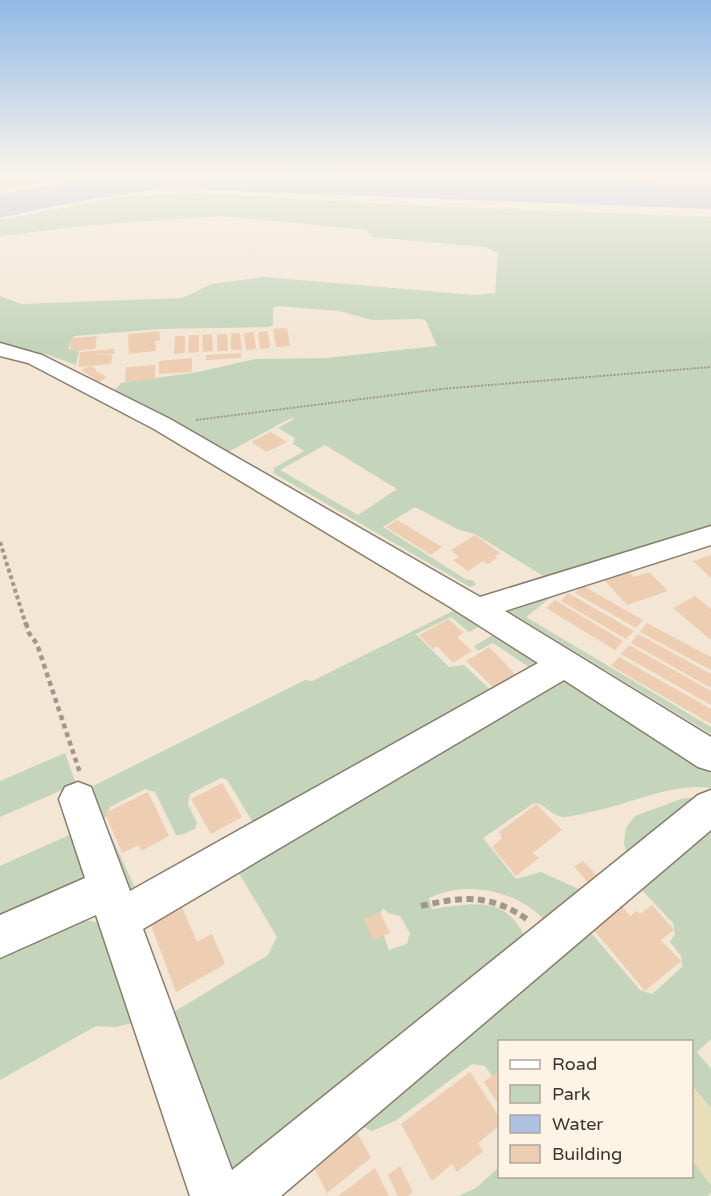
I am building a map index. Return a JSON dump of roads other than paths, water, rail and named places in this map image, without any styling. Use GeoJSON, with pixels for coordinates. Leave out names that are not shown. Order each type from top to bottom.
{"type":"FeatureCollection","features":[{"type":"Feature","properties":{"kind":"street"},"geometry":{"type":"LineString","coordinates":[[0,349],[35,359],[162,424],[477,609],[711,756]]}},
{"type":"Feature","properties":{"kind":"street"},"geometry":{"type":"LineString","coordinates":[[477,609],[711,535]]}},
{"type":"Feature","properties":{"kind":"street"},"geometry":{"type":"LineString","coordinates":[[0,938],[114,904],[564,664]]}},
{"type":"Feature","properties":{"kind":"street"},"geometry":{"type":"LineString","coordinates":[[78,799],[216,1196]]}},
{"type":"Feature","properties":{"kind":"street"},"geometry":{"type":"LineString","coordinates":[[241,1196],[711,807]]}}]}
